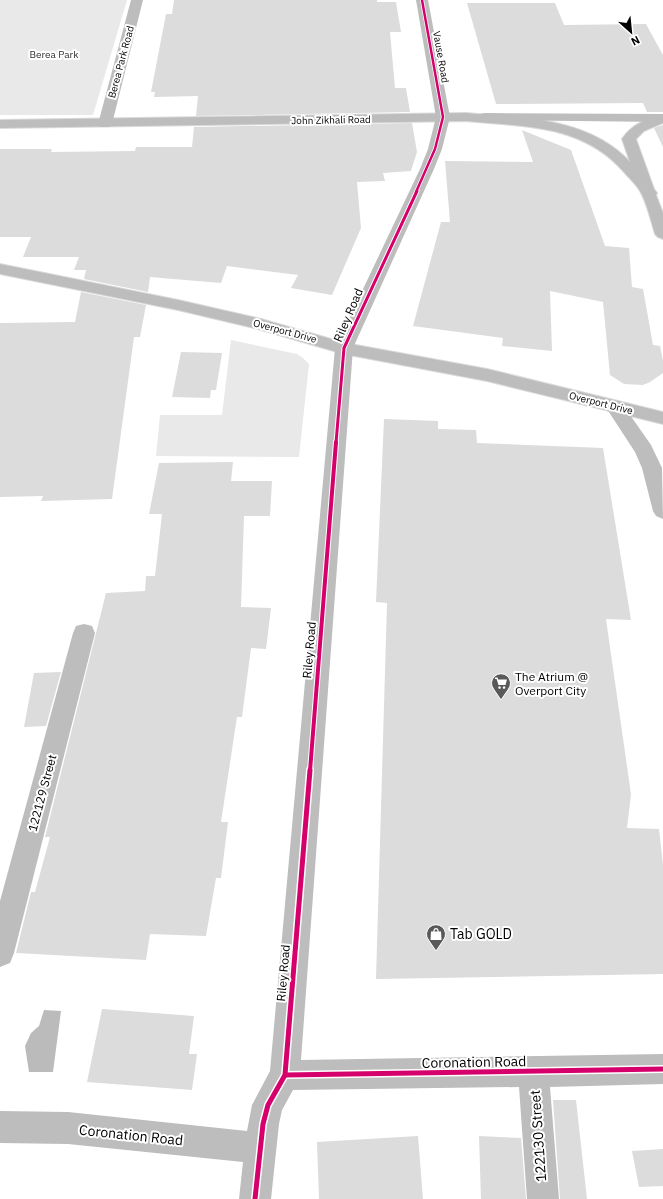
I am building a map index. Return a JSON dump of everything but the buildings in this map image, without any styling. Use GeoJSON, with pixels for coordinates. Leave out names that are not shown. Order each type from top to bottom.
{"type":"FeatureCollection","features":[{"type":"Feature","properties":{"kind":"street","name":"Berea Park Road"},"geometry":{"type":"LineString","coordinates":[[105,124],[137,0]]}},
{"type":"Feature","properties":{"kind":"street","name":"Vause Road"},"geometry":{"type":"LineString","coordinates":[[422,0],[443,117]]}},
{"type":"Feature","properties":{"kind":"street","name":"John Zikhali Road"},"geometry":{"type":"LineString","coordinates":[[0,124],[105,124],[443,117],[663,118]]}},
{"type":"Feature","properties":{"kind":"street","name":"Riley Road"},"geometry":{"type":"LineString","coordinates":[[255,1199],[263,1124],[268,1105],[285,1076],[344,348],[427,169],[435,149],[443,117]]}},
{"type":"Feature","properties":{"kind":"street"},"geometry":{"type":"LineString","coordinates":[[466,117],[539,124],[566,130],[592,139],[612,152],[650,193]]}},
{"type":"Feature","properties":{"kind":"street"},"geometry":{"type":"LineString","coordinates":[[663,118],[646,124],[632,132],[629,139],[650,193],[663,234]]}},
{"type":"Feature","properties":{"kind":"street","name":"Overport Drive"},"geometry":{"type":"LineString","coordinates":[[0,269],[261,324],[344,348],[487,375],[663,418]]}},
{"type":"Feature","properties":{"kind":"street"},"geometry":{"type":"LineString","coordinates":[[614,406],[644,450],[652,468],[663,511]]}},
{"type":"Feature","properties":{"kind":"street"},"geometry":{"type":"LineString","coordinates":[[652,468],[663,450]]}},
{"type":"Feature","properties":{"kind":"street","name":"122129 Street"},"geometry":{"type":"LineString","coordinates":[[0,953],[84,633]]}},
{"type":"Feature","properties":{"kind":"street","name":"Coronation Road"},"geometry":{"type":"LineString","coordinates":[[285,1076],[663,1069]]}},
{"type":"Feature","properties":{"kind":"street","name":"122130 Street"},"geometry":{"type":"LineString","coordinates":[[533,1072],[543,1199]]}},
{"type":"Feature","properties":{"kind":"street","name":"Coronation Road"},"geometry":{"type":"LineString","coordinates":[[0,1128],[68,1128],[261,1148]]}},
{"type":"Feature","properties":{"kind":"green space","name":"Berea Park"},"geometry":{"type":"Polygon","coordinates":[[[0,0],[127,0],[93,115],[0,115],[0,0]]]}},
{"type":"Feature","properties":{"kind":"green space"},"geometry":{"type":"Polygon","coordinates":[[[231,340],[297,354],[309,364],[299,457],[156,456],[160,415],[222,415],[231,340]]]}},
{"type":"Feature","properties":{"kind":"shaded area"},"geometry":{"type":"Polygon","coordinates":[[[44,1010],[61,1011],[53,1072],[29,1072],[25,1046],[31,1033],[39,1026],[44,1010]]]}},
{"type":"Feature","properties":{"kind":"cycle path"},"geometry":{"type":"LineString","coordinates":[[255,1199],[263,1124],[268,1105],[285,1075],[344,348],[427,169],[435,149],[443,117],[422,0]]}},
{"type":"Feature","properties":{"kind":"cycle path"},"geometry":{"type":"LineString","coordinates":[[285,1075],[663,1069]]}},
{"type":"Feature","properties":{"kind":"place","name":"The Atrium @ Overport City"},"geometry":{"type":"Point","coordinates":[501,700]}},
{"type":"Feature","properties":{"kind":"place","name":"Tab GOLD"},"geometry":{"type":"Point","coordinates":[436,951]}}]}
